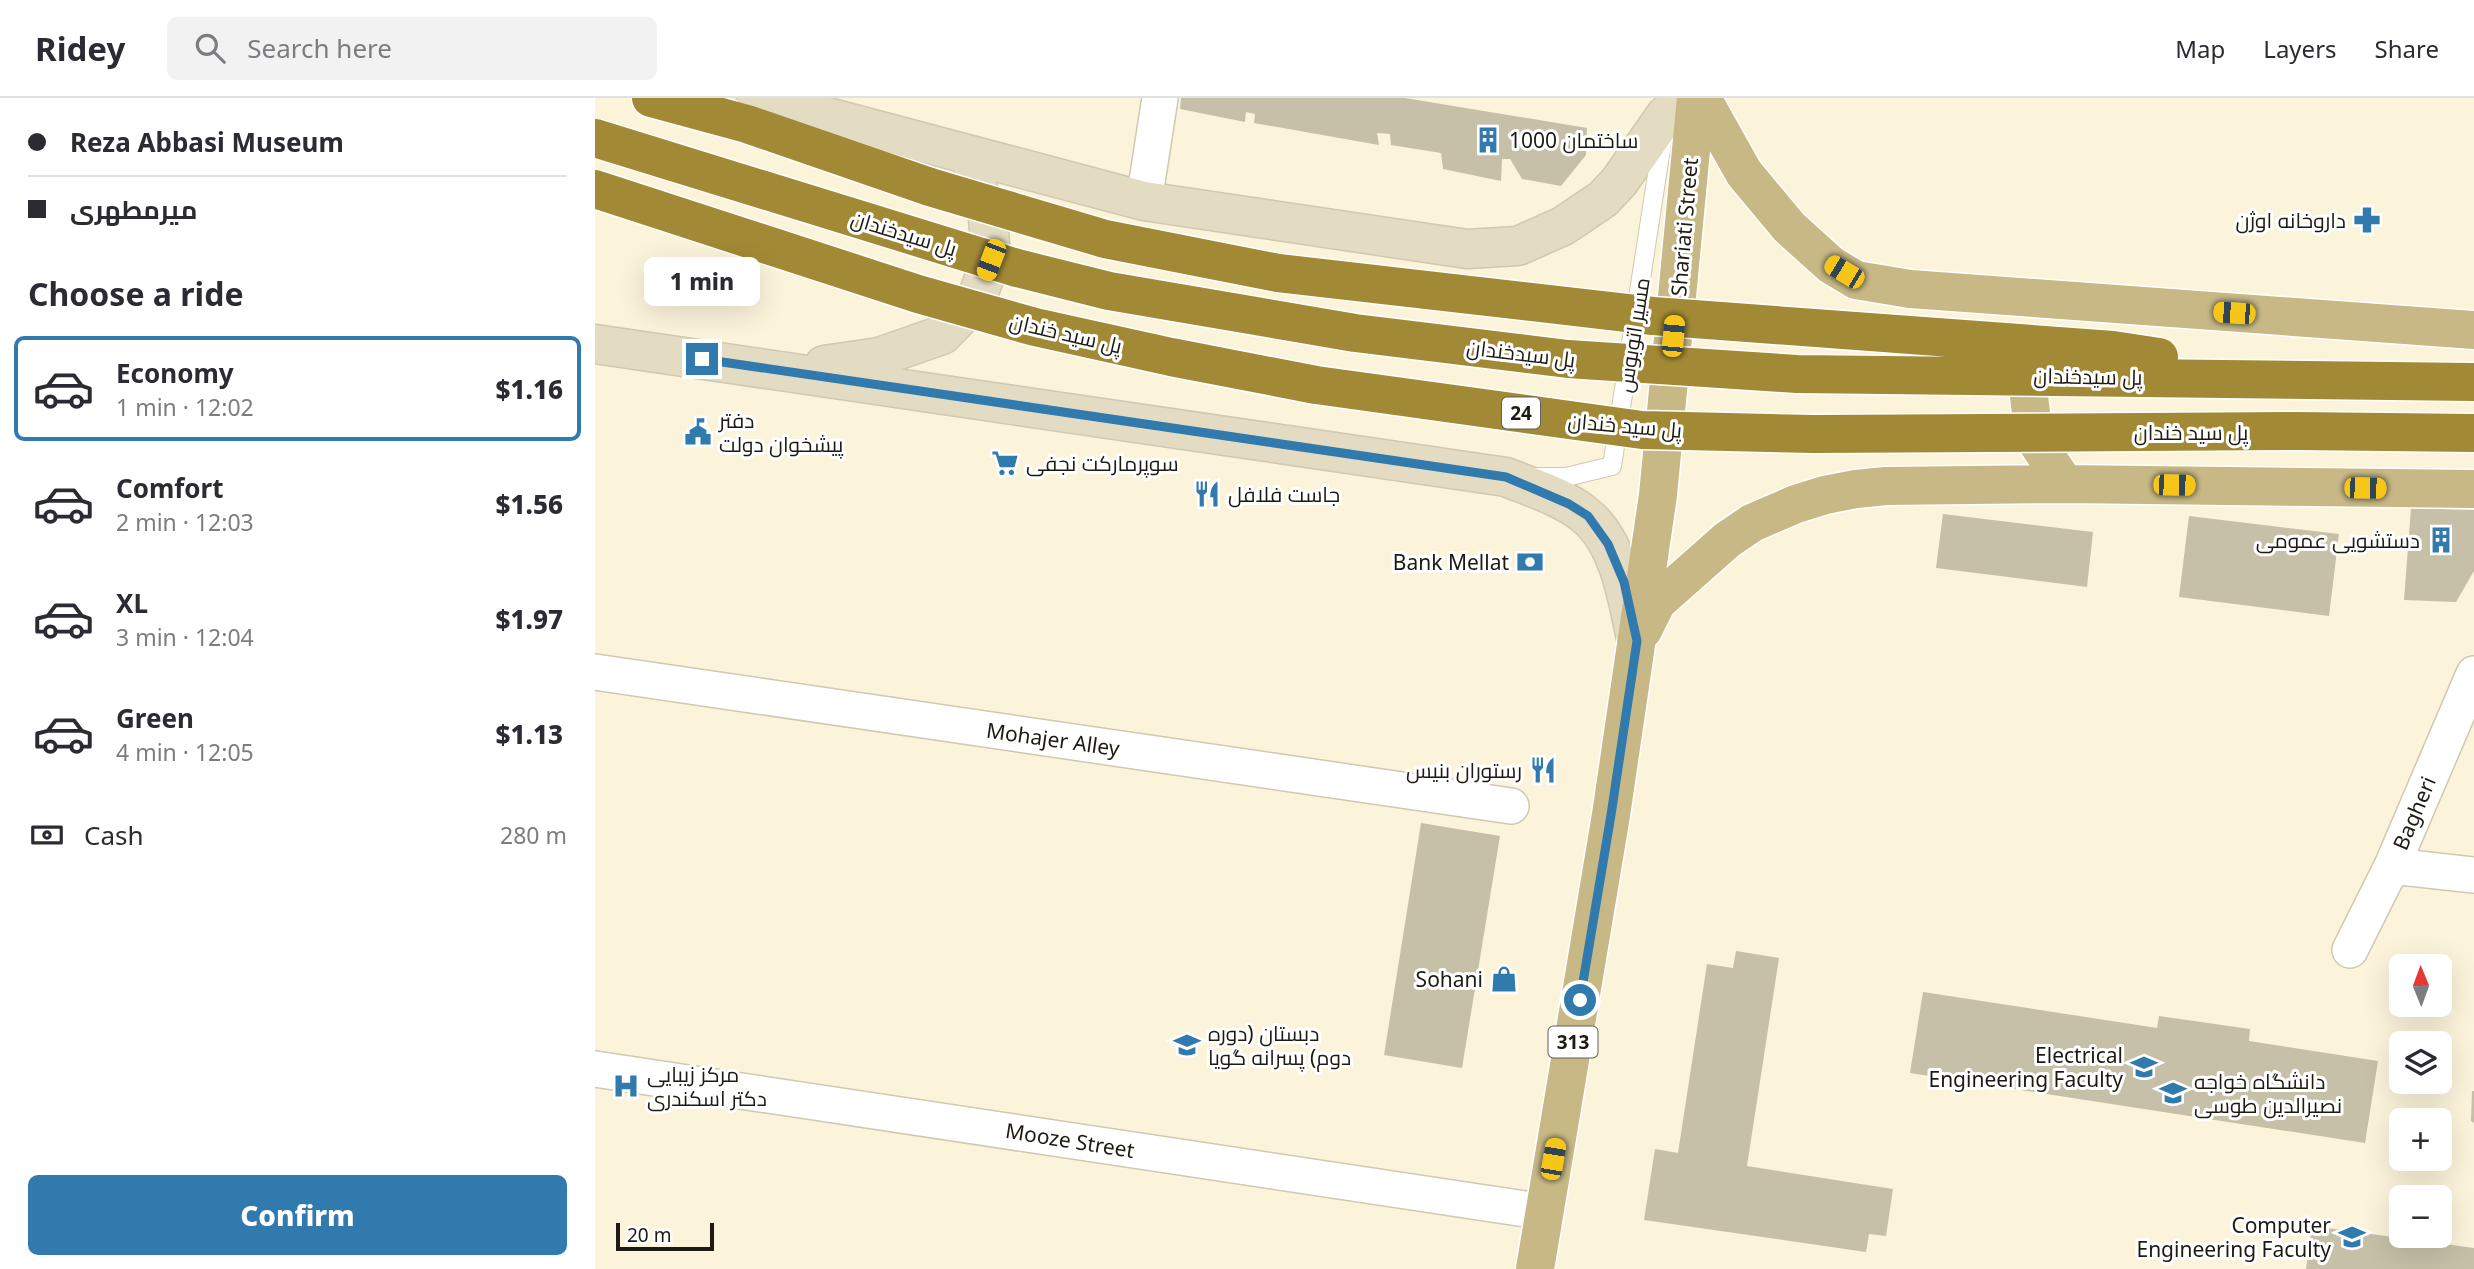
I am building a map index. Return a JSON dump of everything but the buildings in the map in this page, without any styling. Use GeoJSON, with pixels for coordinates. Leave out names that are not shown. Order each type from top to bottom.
{"type":"FeatureCollection","features":[{"type":"Feature","properties":{"kind":"highway"},"geometry":{"type":"LineString","coordinates":[[651,98],[747,124],[930,187],[1105,239],[1278,273],[1653,316],[2113,350],[2296,379]]}},
{"type":"Feature","properties":{"kind":"highway","name":"پل سیدخندان"},"geometry":{"type":"LineString","coordinates":[[595,138],[1017,268],[1109,291],[1355,333],[1568,359],[1797,374],[2474,382]]}},
{"type":"Feature","properties":{"kind":"highway","name":"پل سید خندان"},"geometry":{"type":"LineString","coordinates":[[595,189],[918,294],[1034,327],[1316,385],[1642,430],[1814,434],[2296,431],[2474,433]]}},
{"type":"Feature","properties":{"kind":"main road"},"geometry":{"type":"LineString","coordinates":[[756,98],[1144,201],[1467,249],[1518,246],[1563,226],[1603,199],[1619,183],[1679,102]]}},
{"type":"Feature","properties":{"kind":"main road"},"geometry":{"type":"LineString","coordinates":[[1702,98],[1744,173],[1765,201],[1831,265],[1856,280],[1910,289],[2474,331]]}},
{"type":"Feature","properties":{"kind":"main road","name":"Shariati Street"},"geometry":{"type":"LineString","coordinates":[[1535,1269],[1611,815],[1658,495],[1679,102]]}},
{"type":"Feature","properties":{"kind":"main road"},"geometry":{"type":"LineString","coordinates":[[783,372],[879,357],[942,335],[976,300],[991,260],[988,217],[972,173],[954,156],[935,144]]}},
{"type":"Feature","properties":{"kind":"main road"},"geometry":{"type":"LineString","coordinates":[[2065,484],[2034,438],[2028,388],[2042,340],[2074,301]]}},
{"type":"Feature","properties":{"kind":"main road"},"geometry":{"type":"LineString","coordinates":[[595,344],[1506,477],[1569,504],[1588,516],[1608,544],[1624,582],[1637,641]]}},
{"type":"Feature","properties":{"kind":"main road"},"geometry":{"type":"LineString","coordinates":[[1637,641],[1657,602],[1727,540],[1752,523],[1825,495],[1886,486],[2065,484],[2474,489]]}},
{"type":"Feature","properties":{"kind":"street"},"geometry":{"type":"LineString","coordinates":[[1144,201],[1160,98]]}},
{"type":"Feature","properties":{"kind":"street","name":"Mohajer Alley"},"geometry":{"type":"LineString","coordinates":[[595,672],[1511,806]]}},
{"type":"Feature","properties":{"kind":"street","name":"Bagheri"},"geometry":{"type":"LineString","coordinates":[[2350,950],[2392,866],[2474,674]]}},
{"type":"Feature","properties":{"kind":"street"},"geometry":{"type":"LineString","coordinates":[[2392,866],[2474,874]]}},
{"type":"Feature","properties":{"kind":"street","name":"Mooze Street"},"geometry":{"type":"LineString","coordinates":[[595,1069],[1545,1212]]}},
{"type":"Feature","properties":{"kind":"lane","name":"مسیر اتوبوس"},"geometry":{"type":"LineString","coordinates":[[1506,477],[1566,477],[1612,466],[1679,102]]}},
{"type":"Feature","properties":{"kind":"place","name":"ساختمان 1000"},"geometry":{"type":"Point","coordinates":[1488,140]}},
{"type":"Feature","properties":{"kind":"place","name":"داروخانه اوژن"},"geometry":{"type":"Point","coordinates":[2367,220]}},
{"type":"Feature","properties":{"kind":"place","name":"دفتر پیشخوان دولت"},"geometry":{"type":"Point","coordinates":[698,432]}},
{"type":"Feature","properties":{"kind":"place","name":"سوپرمارکت نجفی"},"geometry":{"type":"Point","coordinates":[1005,463]}},
{"type":"Feature","properties":{"kind":"place","name":"جاست فلافل"},"geometry":{"type":"Point","coordinates":[1207,494]}},
{"type":"Feature","properties":{"kind":"place","name":"دستشویی عمومی"},"geometry":{"type":"Point","coordinates":[2441,540]}},
{"type":"Feature","properties":{"kind":"place","name":"Bank Mellat"},"geometry":{"type":"Point","coordinates":[1530,562]}},
{"type":"Feature","properties":{"kind":"place","name":"رستوران بنیس"},"geometry":{"type":"Point","coordinates":[1543,770]}},
{"type":"Feature","properties":{"kind":"place","name":"Sohani"},"geometry":{"type":"Point","coordinates":[1504,979]}},
{"type":"Feature","properties":{"kind":"place","name":"دبستان (دوره دوم) پسرانه گویا"},"geometry":{"type":"Point","coordinates":[1187,1045]}},
{"type":"Feature","properties":{"kind":"place","name":"Electrical Engineering Faculty"},"geometry":{"type":"Point","coordinates":[2144,1067]}},
{"type":"Feature","properties":{"kind":"place","name":"مرکز زیبایی دکتر اسکندری"},"geometry":{"type":"Point","coordinates":[626,1086]}},
{"type":"Feature","properties":{"kind":"place","name":"دانشگاه خواجه نصیرالدین طوسی"},"geometry":{"type":"Point","coordinates":[2173,1093]}},
{"type":"Feature","properties":{"kind":"place","name":"Computer Engineering Faculty"},"geometry":{"type":"Point","coordinates":[2352,1237]}},
{"type":"Feature","properties":{"kind":"route"},"geometry":{"type":"LineString","coordinates":[[702,359],[1506,477],[1569,504],[1588,516],[1608,544],[1624,582],[1637,641],[1580,1000]]}}]}
